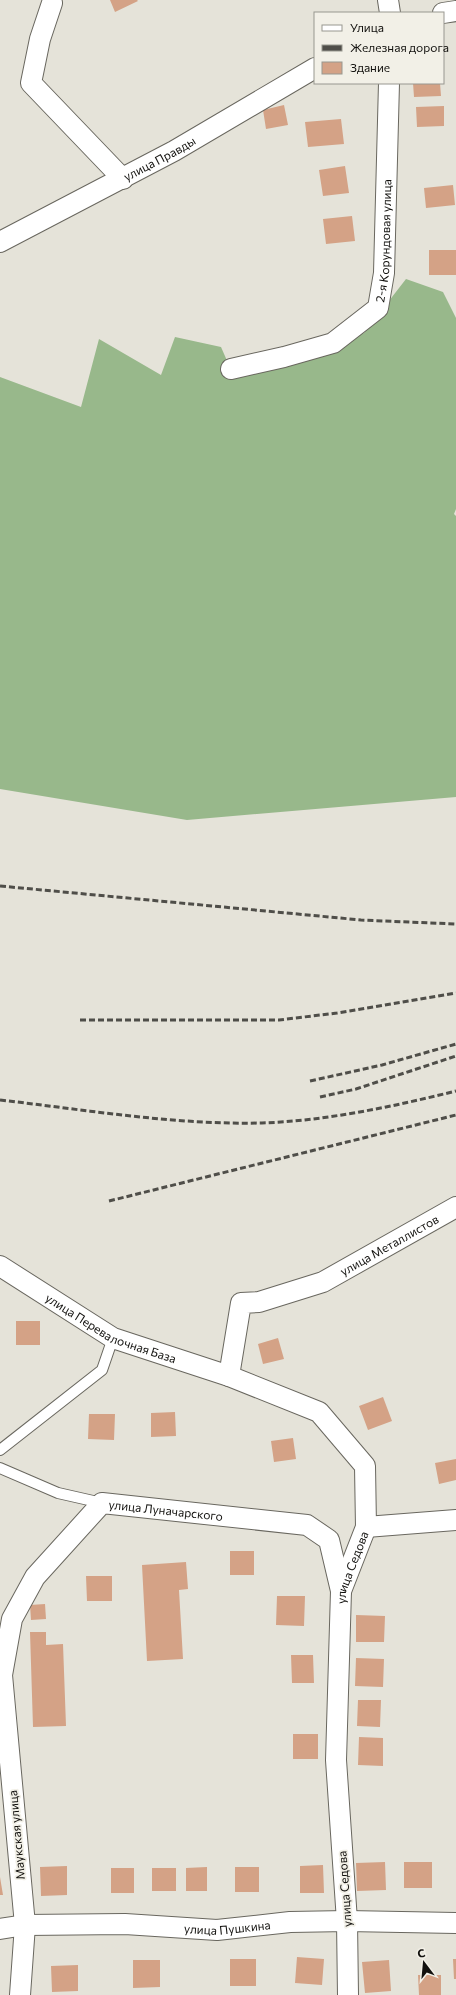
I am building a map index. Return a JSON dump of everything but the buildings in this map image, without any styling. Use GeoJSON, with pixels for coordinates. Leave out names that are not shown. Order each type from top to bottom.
{"type":"FeatureCollection","features":[{"type":"Feature","properties":{"kind":"street"},"geometry":{"type":"LineString","coordinates":[[388,0],[390,12]]}},
{"type":"Feature","properties":{"kind":"street"},"geometry":{"type":"LineString","coordinates":[[50,1],[31,83],[123,179]]}},
{"type":"Feature","properties":{"kind":"street"},"geometry":{"type":"LineString","coordinates":[[444,13],[456,11]]}},
{"type":"Feature","properties":{"kind":"street","name":"улица Правды"},"geometry":{"type":"LineString","coordinates":[[0,242],[174,151],[314,69]]}},
{"type":"Feature","properties":{"kind":"street","name":"2-я Корундовая улица"},"geometry":{"type":"LineString","coordinates":[[231,369],[284,357],[333,343],[378,308],[384,273],[388,84]]}},
{"type":"Feature","properties":{"kind":"street","name":"улица Металлистов"},"geometry":{"type":"LineString","coordinates":[[229,1376],[241,1303],[259,1302],[323,1282],[456,1207]]}},
{"type":"Feature","properties":{"kind":"street","name":"улица Перевалочная База"},"geometry":{"type":"LineString","coordinates":[[0,1266],[113,1338],[229,1376]]}},
{"type":"Feature","properties":{"kind":"street","name":"улица Седова"},"geometry":{"type":"LineString","coordinates":[[229,1376],[319,1412],[365,1466],[366,1527],[341,1591],[336,1760],[347,1921],[348,1995]]}},
{"type":"Feature","properties":{"kind":"street","name":"улица Луначарского"},"geometry":{"type":"LineString","coordinates":[[1,1673],[12,1619],[35,1577],[102,1503],[307,1525],[329,1540],[341,1591]]}},
{"type":"Feature","properties":{"kind":"street"},"geometry":{"type":"LineString","coordinates":[[366,1527],[456,1520]]}},
{"type":"Feature","properties":{"kind":"street","name":"Маукская улица"},"geometry":{"type":"LineString","coordinates":[[1,1673],[24,1924],[20,1995]]}},
{"type":"Feature","properties":{"kind":"street","name":"улица Пушкина"},"geometry":{"type":"LineString","coordinates":[[0,1929],[24,1924],[125,1924],[217,1930],[290,1922],[347,1921],[456,1923]]}},
{"type":"Feature","properties":{"kind":"lane"},"geometry":{"type":"LineString","coordinates":[[0,1450],[102,1370],[113,1338]]}},
{"type":"Feature","properties":{"kind":"lane"},"geometry":{"type":"LineString","coordinates":[[0,1468],[58,1493],[102,1503]]}},
{"type":"Feature","properties":{"kind":"green space"},"geometry":{"type":"Polygon","coordinates":[[[406,279],[443,292],[456,318],[456,509],[454,514],[456,516],[456,797],[187,820],[0,789],[0,377],[81,407],[99,339],[161,375],[175,337],[221,347],[235,379],[364,333],[406,279]]]}},
{"type":"Feature","properties":{"kind":"railway"},"geometry":{"type":"LineString","coordinates":[[0,886],[361,920],[456,924]]}},
{"type":"Feature","properties":{"kind":"railway"},"geometry":{"type":"LineString","coordinates":[[80,1020],[279,1020],[337,1013],[456,993]]}},
{"type":"Feature","properties":{"kind":"railway"},"geometry":{"type":"LineString","coordinates":[[310,1081],[382,1065],[456,1044]]}},
{"type":"Feature","properties":{"kind":"railway"},"geometry":{"type":"LineString","coordinates":[[320,1097],[356,1089],[456,1056]]}},
{"type":"Feature","properties":{"kind":"railway"},"geometry":{"type":"LineString","coordinates":[[0,1100],[197,1122],[262,1123],[286,1122],[360,1112],[456,1091]]}},
{"type":"Feature","properties":{"kind":"railway"},"geometry":{"type":"LineString","coordinates":[[109,1201],[456,1115]]}}]}
